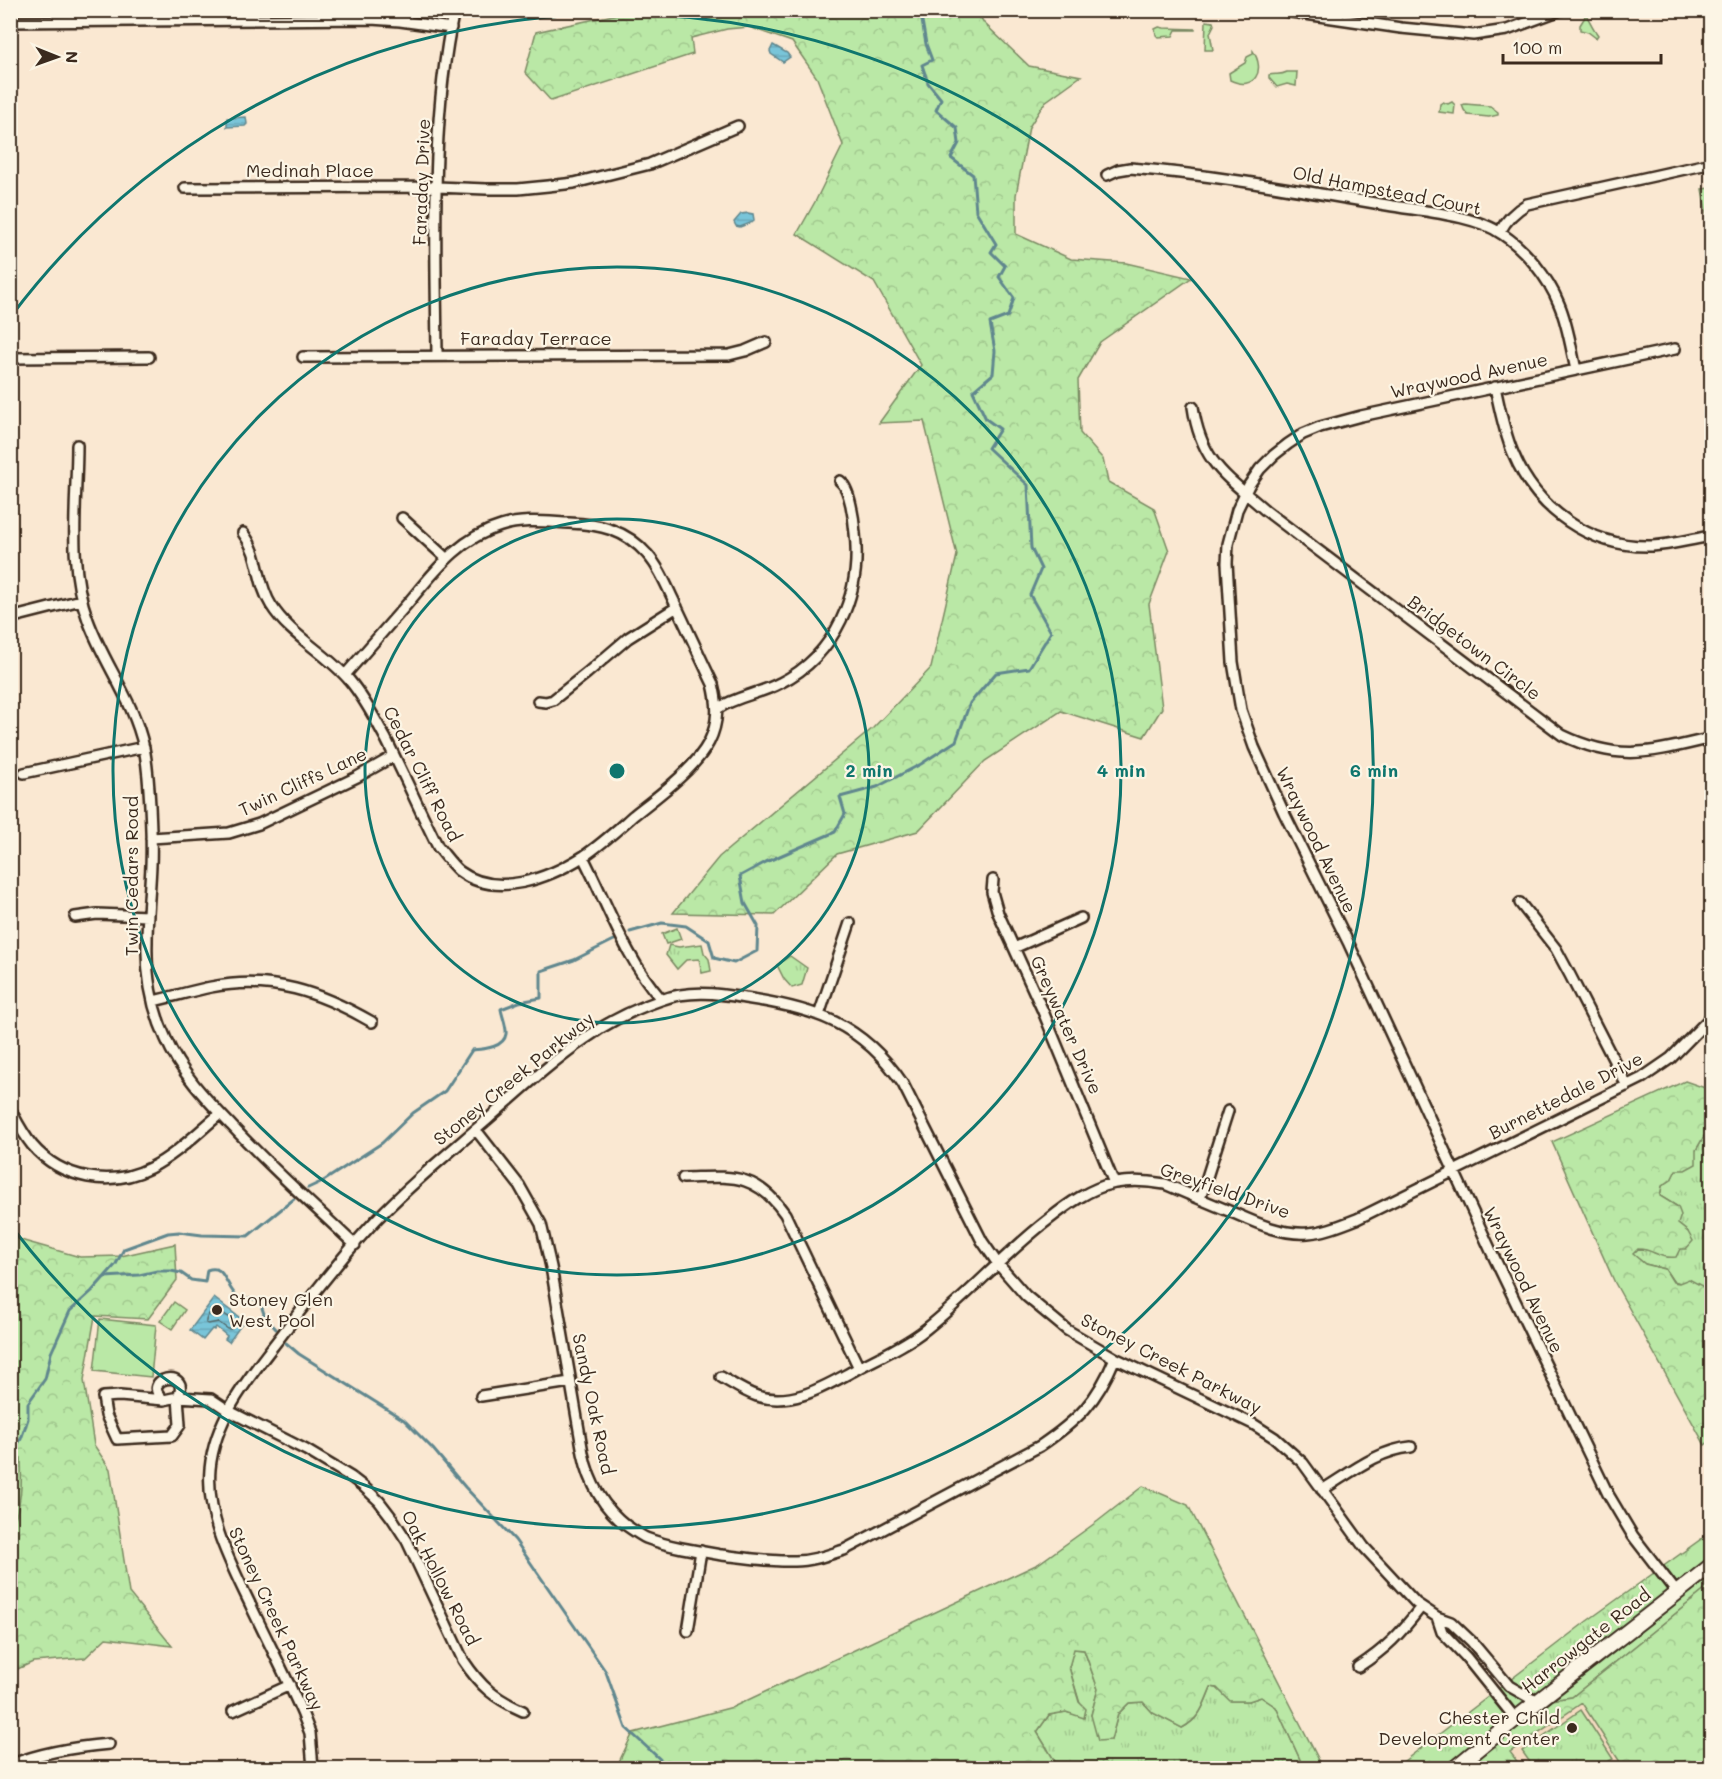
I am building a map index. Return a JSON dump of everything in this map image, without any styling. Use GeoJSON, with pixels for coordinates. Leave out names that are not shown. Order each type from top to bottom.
{"type":"FeatureCollection","features":[{"type":"Feature","properties":{"kind":"main road","name":"Harrowgate Road"},"geometry":{"type":"LineString","coordinates":[[1455,1768],[1515,1718],[1712,1565]]}},
{"type":"Feature","properties":{"kind":"street","name":"Faraday Drive"},"geometry":{"type":"LineString","coordinates":[[437,356],[436,187],[441,109],[454,10]]}},
{"type":"Feature","properties":{"kind":"street"},"geometry":{"type":"LineString","coordinates":[[1278,10],[1401,28],[1473,35],[1507,30],[1561,10]]}},
{"type":"Feature","properties":{"kind":"street"},"geometry":{"type":"LineString","coordinates":[[10,22],[371,20],[451,28]]}},
{"type":"Feature","properties":{"kind":"street","name":"Medinah Place"},"geometry":{"type":"LineString","coordinates":[[184,188],[518,189],[574,183],[650,164],[738,126]]}},
{"type":"Feature","properties":{"kind":"street"},"geometry":{"type":"LineString","coordinates":[[1500,232],[1514,213],[1527,204],[1712,163]]}},
{"type":"Feature","properties":{"kind":"street","name":"Old Hampstead Court"},"geometry":{"type":"LineString","coordinates":[[1107,174],[1130,168],[1175,171],[1452,216],[1482,224],[1500,232],[1523,251],[1538,269],[1555,296],[1567,328],[1576,370]]}},
{"type":"Feature","properties":{"kind":"street","name":"Faraday Terrace"},"geometry":{"type":"LineString","coordinates":[[303,357],[729,355],[766,342]]}},
{"type":"Feature","properties":{"kind":"street","name":"Wraywood Avenue"},"geometry":{"type":"LineString","coordinates":[[1675,349],[1318,428],[1296,439],[1260,469],[1237,510],[1231,529],[1227,563],[1233,662],[1241,710],[1258,756],[1608,1494],[1634,1536],[1677,1593]]}},
{"type":"Feature","properties":{"kind":"street"},"geometry":{"type":"LineString","coordinates":[[10,358],[149,357]]}},
{"type":"Feature","properties":{"kind":"street"},"geometry":{"type":"LineString","coordinates":[[1495,387],[1506,435],[1520,468],[1536,493],[1562,518],[1597,538],[1634,546],[1662,545],[1706,537]]}},
{"type":"Feature","properties":{"kind":"street","name":"Bridgetown Circle"},"geometry":{"type":"LineString","coordinates":[[1193,407],[1200,437],[1218,470],[1265,510],[1562,735],[1596,748],[1634,753],[1661,750],[1712,738]]}},
{"type":"Feature","properties":{"kind":"street","name":"Twin Cedars Road"},"geometry":{"type":"LineString","coordinates":[[77,445],[76,563],[81,600],[93,631],[127,698],[144,747],[148,768],[151,838],[148,970],[153,1001],[166,1041],[191,1080],[220,1114],[262,1158],[355,1245]]}},
{"type":"Feature","properties":{"kind":"street"},"geometry":{"type":"LineString","coordinates":[[717,709],[735,699],[771,688],[800,671],[825,647],[842,620],[854,580],[856,542],[846,486],[840,481]]}},
{"type":"Feature","properties":{"kind":"street"},"geometry":{"type":"LineString","coordinates":[[402,518],[446,558]]}},
{"type":"Feature","properties":{"kind":"street","name":"Cedar Cliff Road"},"geometry":{"type":"LineString","coordinates":[[243,533],[254,550],[261,582],[270,604],[296,633],[345,675],[365,699],[438,846],[451,864],[472,878],[495,884],[524,882],[563,867],[583,856],[658,796],[694,762],[713,733],[717,709],[713,684],[661,576],[648,555],[627,537],[610,528],[592,524],[532,521],[501,526],[470,540],[446,558],[345,675]]}},
{"type":"Feature","properties":{"kind":"street"},"geometry":{"type":"LineString","coordinates":[[10,618],[81,600]]}},
{"type":"Feature","properties":{"kind":"street"},"geometry":{"type":"LineString","coordinates":[[538,701],[553,700],[628,638],[676,607]]}},
{"type":"Feature","properties":{"kind":"street"},"geometry":{"type":"LineString","coordinates":[[24,773],[144,747]]}},
{"type":"Feature","properties":{"kind":"street","name":"Twin Cliffs Lane"},"geometry":{"type":"LineString","coordinates":[[151,838],[229,832],[259,824],[347,782],[394,756]]}},
{"type":"Feature","properties":{"kind":"street"},"geometry":{"type":"LineString","coordinates":[[583,856],[626,949],[639,971],[662,999]]}},
{"type":"Feature","properties":{"kind":"street","name":"Greywater Drive"},"geometry":{"type":"LineString","coordinates":[[993,879],[994,901],[1071,1077],[1114,1183]]}},
{"type":"Feature","properties":{"kind":"street"},"geometry":{"type":"LineString","coordinates":[[1521,903],[1556,950],[1627,1086]]}},
{"type":"Feature","properties":{"kind":"street"},"geometry":{"type":"LineString","coordinates":[[75,917],[97,914],[148,916]]}},
{"type":"Feature","properties":{"kind":"street"},"geometry":{"type":"LineString","coordinates":[[1014,948],[1081,918]]}},
{"type":"Feature","properties":{"kind":"street"},"geometry":{"type":"LineString","coordinates":[[819,1015],[850,923]]}},
{"type":"Feature","properties":{"kind":"street"},"geometry":{"type":"LineString","coordinates":[[153,1001],[233,984],[280,985],[320,996],[372,1022]]}},
{"type":"Feature","properties":{"kind":"street","name":"Stoney Creek Parkway"},"geometry":{"type":"LineString","coordinates":[[313,1768],[310,1733],[216,1527],[212,1507],[210,1467],[219,1430],[250,1376],[308,1300],[377,1219],[440,1161],[585,1038],[612,1022],[662,999],[697,993],[715,993],[782,1003],[819,1015],[838,1023],[879,1053],[903,1084],[982,1241],[998,1264],[1026,1296],[1043,1312],[1092,1346],[1253,1424],[1288,1448],[1303,1463],[1364,1547],[1386,1572],[1421,1607],[1451,1622],[1472,1642],[1509,1686],[1537,1702]]}},
{"type":"Feature","properties":{"kind":"street","name":"Burnettedale Drive"},"geometry":{"type":"LineString","coordinates":[[1454,1170],[1525,1137],[1655,1070],[1671,1058],[1712,1016]]}},
{"type":"Feature","properties":{"kind":"street"},"geometry":{"type":"LineString","coordinates":[[10,1109],[21,1130],[44,1156],[70,1172],[100,1179],[118,1179],[150,1168],[165,1159],[220,1114]]}},
{"type":"Feature","properties":{"kind":"street"},"geometry":{"type":"LineString","coordinates":[[1200,1199],[1228,1111]]}},
{"type":"Feature","properties":{"kind":"street","name":"Sandy Oak Road"},"geometry":{"type":"LineString","coordinates":[[476,1130],[519,1185],[541,1224],[551,1267],[587,1469],[600,1497],[612,1513],[640,1534],[675,1546],[750,1559],[797,1562],[844,1550],[1057,1435],[1088,1407],[1099,1393],[1115,1358]]}},
{"type":"Feature","properties":{"kind":"street","name":"Greyfield Drive"},"geometry":{"type":"LineString","coordinates":[[721,1377],[756,1395],[779,1400],[809,1394],[907,1342],[926,1329],[1025,1238],[1063,1208],[1080,1197],[1114,1183],[1151,1181],[1165,1184],[1268,1228],[1306,1233],[1357,1219],[1454,1170]]}},
{"type":"Feature","properties":{"kind":"street"},"geometry":{"type":"LineString","coordinates":[[683,1178],[744,1179],[755,1184],[777,1202],[785,1214],[859,1368]]}},
{"type":"Feature","properties":{"kind":"street"},"geometry":{"type":"LineString","coordinates":[[164,1400],[157,1388],[161,1381],[171,1378],[178,1382],[181,1390],[178,1397],[180,1425],[172,1436],[117,1439],[106,1415],[103,1397],[120,1396],[164,1400],[178,1397]]}},
{"type":"Feature","properties":{"kind":"street"},"geometry":{"type":"LineString","coordinates":[[481,1396],[570,1382]]}},
{"type":"Feature","properties":{"kind":"street","name":"Oak Hollow Road"},"geometry":{"type":"LineString","coordinates":[[178,1397],[211,1399],[351,1477],[379,1501],[407,1541],[472,1674],[498,1699],[523,1711]]}},
{"type":"Feature","properties":{"kind":"street"},"geometry":{"type":"LineString","coordinates":[[1322,1490],[1372,1458],[1398,1448],[1411,1447]]}},
{"type":"Feature","properties":{"kind":"street"},"geometry":{"type":"LineString","coordinates":[[688,1631],[700,1551]]}},
{"type":"Feature","properties":{"kind":"street"},"geometry":{"type":"LineString","coordinates":[[1358,1667],[1380,1653],[1400,1634],[1421,1607]]}},
{"type":"Feature","properties":{"kind":"street","name":"Stoney Creek Parkway"},"geometry":{"type":"LineString","coordinates":[[1437,1617],[1442,1632],[1466,1657],[1515,1718]]}},
{"type":"Feature","properties":{"kind":"street"},"geometry":{"type":"LineString","coordinates":[[233,1711],[290,1685]]}},
{"type":"Feature","properties":{"kind":"street"},"geometry":{"type":"LineString","coordinates":[[10,1766],[59,1749],[109,1744]]}},
{"type":"Feature","properties":{"kind":"shaded area","name":"Chester Child Development Center"},"geometry":{"type":"Polygon","coordinates":[[[1582,1703],[1620,1762],[1628,1768],[1522,1768],[1510,1753],[1582,1703]]]}},
{"type":"Feature","properties":{"kind":"green space"},"geometry":{"type":"Polygon","coordinates":[[[636,10],[976,10],[984,23],[1029,66],[1081,76],[1045,102],[1029,127],[1016,195],[1016,234],[1071,259],[1126,263],[1191,278],[1100,342],[1078,380],[1080,433],[1103,459],[1108,482],[1154,508],[1169,551],[1149,604],[1162,708],[1144,737],[1061,711],[985,761],[918,831],[837,854],[774,915],[673,913],[719,857],[873,728],[931,668],[957,555],[924,421],[879,423],[921,365],[874,282],[797,234],[843,145],[817,78],[792,42],[749,27],[727,29],[691,38],[693,54],[551,101],[525,72],[536,32],[636,10]]]}},
{"type":"Feature","properties":{"kind":"green space"},"geometry":{"type":"Polygon","coordinates":[[[1578,11],[1584,11],[1598,35],[1596,38],[1580,30],[1585,17],[1578,11]]]}},
{"type":"Feature","properties":{"kind":"green space"},"geometry":{"type":"Polygon","coordinates":[[[1206,21],[1213,22],[1214,25],[1210,33],[1213,50],[1205,50],[1206,21]]]}},
{"type":"Feature","properties":{"kind":"green space"},"geometry":{"type":"Polygon","coordinates":[[[1159,27],[1195,30],[1176,30],[1173,36],[1158,37],[1155,29],[1159,27]]]}},
{"type":"Feature","properties":{"kind":"green space"},"geometry":{"type":"Polygon","coordinates":[[[1253,51],[1258,65],[1256,77],[1246,83],[1230,80],[1229,73],[1245,63],[1253,51]]]}},
{"type":"Feature","properties":{"kind":"green space"},"geometry":{"type":"Polygon","coordinates":[[[1297,72],[1296,86],[1287,84],[1277,87],[1269,78],[1269,75],[1297,72]]]}},
{"type":"Feature","properties":{"kind":"green space"},"geometry":{"type":"Polygon","coordinates":[[[1443,102],[1448,104],[1452,102],[1455,105],[1454,114],[1439,112],[1440,104],[1443,102]]]}},
{"type":"Feature","properties":{"kind":"green space"},"geometry":{"type":"Polygon","coordinates":[[[1462,105],[1490,106],[1498,112],[1498,115],[1489,117],[1468,115],[1462,105]]]}},
{"type":"Feature","properties":{"kind":"green space"},"geometry":{"type":"Polygon","coordinates":[[[1711,188],[1712,234],[1710,235],[1702,189],[1711,188]]]}},
{"type":"Feature","properties":{"kind":"green space"},"geometry":{"type":"Polygon","coordinates":[[[677,928],[681,939],[666,944],[662,934],[677,928]]]}},
{"type":"Feature","properties":{"kind":"green space"},"geometry":{"type":"Polygon","coordinates":[[[702,944],[704,953],[709,959],[711,971],[702,973],[699,959],[686,960],[677,969],[666,955],[669,945],[679,947],[702,944]]]}},
{"type":"Feature","properties":{"kind":"green space"},"geometry":{"type":"Polygon","coordinates":[[[790,956],[807,968],[802,985],[792,988],[777,965],[790,956]]]}},
{"type":"Feature","properties":{"kind":"green space"},"geometry":{"type":"Polygon","coordinates":[[[1685,1081],[1711,1090],[1711,1136],[1704,1136],[1696,1150],[1696,1164],[1685,1170],[1676,1170],[1671,1180],[1662,1186],[1660,1196],[1678,1207],[1681,1215],[1678,1224],[1688,1232],[1693,1241],[1686,1249],[1680,1249],[1676,1257],[1664,1257],[1638,1249],[1633,1254],[1645,1264],[1665,1269],[1673,1282],[1679,1283],[1689,1279],[1711,1291],[1712,1439],[1705,1445],[1615,1283],[1552,1142],[1685,1081]]]}},
{"type":"Feature","properties":{"kind":"green space"},"geometry":{"type":"Polygon","coordinates":[[[1704,1136],[1711,1136],[1711,1291],[1673,1281],[1665,1269],[1645,1264],[1632,1254],[1638,1249],[1648,1249],[1655,1253],[1688,1232],[1678,1224],[1678,1207],[1660,1196],[1662,1186],[1671,1180],[1676,1169],[1696,1150],[1704,1136]]]}},
{"type":"Feature","properties":{"kind":"green space"},"geometry":{"type":"Polygon","coordinates":[[[10,1237],[80,1257],[121,1256],[175,1244],[177,1280],[148,1319],[95,1316],[84,1380],[94,1445],[110,1469],[129,1593],[172,1646],[106,1638],[85,1658],[33,1662],[11,1672],[10,1237]]]}},
{"type":"Feature","properties":{"kind":"green space"},"geometry":{"type":"Polygon","coordinates":[[[174,1302],[185,1310],[172,1329],[160,1321],[174,1302]]]}},
{"type":"Feature","properties":{"kind":"green space"},"geometry":{"type":"Polygon","coordinates":[[[100,1319],[156,1325],[151,1377],[94,1371],[100,1319]]]}},
{"type":"Feature","properties":{"kind":"green space"},"geometry":{"type":"Polygon","coordinates":[[[21,1458],[19,1502],[11,1527],[11,1464],[21,1458]]]}},
{"type":"Feature","properties":{"kind":"green space"},"geometry":{"type":"Polygon","coordinates":[[[1143,1486],[1188,1505],[1323,1768],[1304,1768],[1276,1707],[1261,1697],[1249,1701],[1230,1701],[1217,1688],[1211,1687],[1197,1715],[1182,1728],[1153,1713],[1143,1702],[1129,1703],[1118,1714],[1111,1740],[1098,1741],[1091,1715],[1098,1689],[1084,1650],[1074,1649],[1069,1667],[1079,1702],[1086,1709],[1084,1718],[1066,1712],[1049,1715],[1037,1732],[1059,1768],[616,1768],[633,1733],[733,1707],[1038,1564],[1143,1486]]]}},
{"type":"Feature","properties":{"kind":"green space"},"geometry":{"type":"Polygon","coordinates":[[[1711,1532],[1711,1585],[1572,1697],[1538,1702],[1455,1768],[1395,1768],[1587,1621],[1711,1532]]]}},
{"type":"Feature","properties":{"kind":"green space"},"geometry":{"type":"Polygon","coordinates":[[[1711,1585],[1711,1768],[1628,1768],[1620,1762],[1582,1703],[1510,1752],[1522,1768],[1455,1768],[1538,1702],[1572,1697],[1711,1585]]]}},
{"type":"Feature","properties":{"kind":"green space"},"geometry":{"type":"Polygon","coordinates":[[[1073,1649],[1084,1650],[1098,1689],[1091,1715],[1111,1740],[1118,1714],[1129,1703],[1143,1702],[1153,1713],[1182,1728],[1197,1716],[1211,1687],[1217,1688],[1231,1701],[1249,1701],[1261,1697],[1276,1707],[1304,1768],[1059,1768],[1037,1732],[1049,1715],[1066,1712],[1084,1717],[1069,1667],[1073,1649]]]}},
{"type":"Feature","properties":{"kind":"green space","name":"Chester Child Development Center"},"geometry":{"type":"Polygon","coordinates":[[[1581,1710],[1613,1759],[1597,1768],[1534,1768],[1522,1751],[1581,1710]]]}},
{"type":"Feature","properties":{"kind":"water"},"geometry":{"type":"Polygon","coordinates":[[[773,45],[790,57],[783,62],[771,54],[773,45]]]}},
{"type":"Feature","properties":{"kind":"water"},"geometry":{"type":"Polygon","coordinates":[[[246,117],[245,126],[227,127],[227,118],[246,117]]]}},
{"type":"Feature","properties":{"kind":"water"},"geometry":{"type":"Polygon","coordinates":[[[741,214],[753,214],[753,222],[740,227],[736,226],[734,222],[741,214]]]}},
{"type":"Feature","properties":{"kind":"water","name":"Stoney Glen West Pool"},"geometry":{"type":"Polygon","coordinates":[[[214,1298],[244,1321],[229,1342],[225,1339],[227,1336],[216,1327],[203,1340],[190,1330],[214,1298]]]}},
{"type":"Feature","properties":{"kind":"waterway"},"geometry":{"type":"LineString","coordinates":[[630,932],[662,923],[686,926],[709,941],[714,958],[734,963],[757,951],[758,926],[745,903],[740,876],[835,832],[845,814],[840,797],[877,787],[921,764],[956,741],[970,703],[996,673],[1029,668],[1051,632],[1030,595],[1041,569],[1031,548],[1028,485],[988,448],[1000,429],[986,419],[973,391],[993,374],[995,351],[990,323],[1008,316],[1014,298],[999,277],[1005,266],[991,252],[996,244],[976,211],[973,175],[951,158],[959,143],[957,128],[936,110],[941,99],[928,83],[922,65],[932,60],[926,44],[921,15],[925,10]]}},
{"type":"Feature","properties":{"kind":"waterway"},"geometry":{"type":"LineString","coordinates":[[308,1188],[325,1180],[382,1143],[413,1113],[445,1091],[472,1050],[492,1047],[501,1042],[506,1034],[501,1009],[519,1002],[541,998],[541,971],[574,960],[614,940]]}},
{"type":"Feature","properties":{"kind":"waterway"},"geometry":{"type":"LineString","coordinates":[[10,1454],[21,1439],[28,1419],[28,1403],[45,1379],[51,1353],[70,1311],[116,1264],[124,1249],[168,1233],[248,1236],[294,1199]]}},
{"type":"Feature","properties":{"kind":"waterway"},"geometry":{"type":"LineString","coordinates":[[105,1277],[171,1271],[181,1273],[191,1280],[205,1282],[207,1270],[216,1269],[221,1272],[238,1298],[254,1299],[260,1302],[265,1317],[276,1329]]}},
{"type":"Feature","properties":{"kind":"waterway"},"geometry":{"type":"LineString","coordinates":[[286,1343],[299,1354],[404,1420],[433,1449],[515,1540],[606,1672],[626,1728],[663,1762],[680,1768]]}},
{"type":"Feature","properties":{"kind":"place","name":"Stoney Glen West Pool"},"geometry":{"type":"Point","coordinates":[217,1310]}},
{"type":"Feature","properties":{"kind":"place","name":"Chester Child Development Center"},"geometry":{"type":"Point","coordinates":[1572,1728]}}]}
